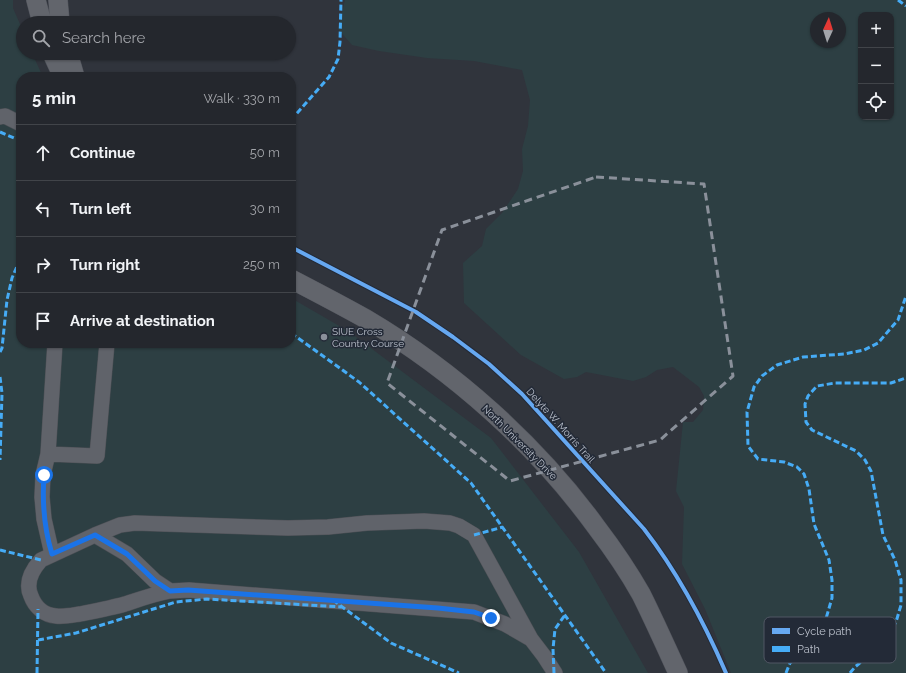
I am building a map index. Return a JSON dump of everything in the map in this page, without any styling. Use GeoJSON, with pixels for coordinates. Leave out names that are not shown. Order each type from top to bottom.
{"type":"FeatureCollection","features":[{"type":"Feature","properties":{"kind":"main road"},"geometry":{"type":"LineString","coordinates":[[36,0],[40,16]]}},
{"type":"Feature","properties":{"kind":"main road"},"geometry":{"type":"LineString","coordinates":[[58,0],[59,16]]}},
{"type":"Feature","properties":{"kind":"main road"},"geometry":{"type":"LineString","coordinates":[[55,60],[61,72]]}},
{"type":"Feature","properties":{"kind":"main road"},"geometry":{"type":"LineString","coordinates":[[70,60],[74,72]]}},
{"type":"Feature","properties":{"kind":"main road","name":"North University Drive"},"geometry":{"type":"LineString","coordinates":[[296,282],[367,320],[440,369],[471,394],[535,453],[573,496],[614,550],[640,593],[678,673]]}},
{"type":"Feature","properties":{"kind":"lane"},"geometry":{"type":"LineString","coordinates":[[0,116],[5,116],[16,122]]}},
{"type":"Feature","properties":{"kind":"lane"},"geometry":{"type":"LineString","coordinates":[[52,554],[44,519],[42,497],[48,454],[55,348]]}},
{"type":"Feature","properties":{"kind":"lane"},"geometry":{"type":"LineString","coordinates":[[48,454],[97,456],[107,348]]}},
{"type":"Feature","properties":{"kind":"lane"},"geometry":{"type":"LineString","coordinates":[[531,639],[505,624],[474,612],[188,590],[155,594],[95,612],[56,616],[46,614],[38,609],[33,602],[29,594],[30,576],[41,560],[52,554],[120,525],[135,523],[288,528],[328,527],[367,522],[424,521],[450,523],[459,526],[474,535],[531,639],[555,673]]}},
{"type":"Feature","properties":{"kind":"lane"},"geometry":{"type":"LineString","coordinates":[[95,535],[127,554],[155,581],[170,591]]}},
{"type":"Feature","properties":{"kind":"highlighted area"},"geometry":{"type":"Polygon","coordinates":[[[596,177],[704,184],[733,376],[660,440],[510,481],[387,383],[442,230],[596,177]]]}},
{"type":"Feature","properties":{"kind":"shaded area","name":"SIUE Cross Country Course"},"geometry":{"type":"Polygon","coordinates":[[[0,0],[13,0],[13,8],[16,16],[16,60],[35,60],[41,72],[16,72],[16,348],[296,348],[296,301],[348,331],[491,438],[579,552],[648,673],[0,673],[0,0]]]}},
{"type":"Feature","properties":{"kind":"shaded area"},"geometry":{"type":"Polygon","coordinates":[[[345,0],[906,0],[906,673],[731,673],[705,609],[682,564],[684,507],[676,491],[683,422],[693,422],[703,410],[704,396],[699,387],[673,367],[657,370],[646,377],[633,381],[586,372],[577,377],[564,379],[521,355],[464,303],[463,263],[482,246],[486,229],[502,213],[518,189],[523,171],[522,149],[528,126],[530,100],[522,70],[474,61],[427,58],[379,51],[352,45],[338,29],[345,0]]]}},
{"type":"Feature","properties":{"kind":"marked path"},"geometry":{"type":"LineString","coordinates":[[296,114],[329,77],[338,59],[341,0]]}},
{"type":"Feature","properties":{"kind":"marked path"},"geometry":{"type":"LineString","coordinates":[[898,0],[906,6]]}},
{"type":"Feature","properties":{"kind":"marked path"},"geometry":{"type":"LineString","coordinates":[[0,132],[16,139]]}},
{"type":"Feature","properties":{"kind":"marked path"},"geometry":{"type":"LineString","coordinates":[[0,352],[2,348],[7,300],[12,278],[16,269]]}},
{"type":"Feature","properties":{"kind":"marked path"},"geometry":{"type":"LineString","coordinates":[[826,617],[832,598],[832,580],[829,560],[814,524],[809,489],[804,474],[797,467],[784,462],[758,459],[748,446],[747,412],[754,387],[762,376],[777,365],[803,357],[844,354],[864,350],[878,343],[898,320],[906,296]]}},
{"type":"Feature","properties":{"kind":"marked path"},"geometry":{"type":"LineString","coordinates":[[296,337],[359,382],[471,483],[606,673]]}},
{"type":"Feature","properties":{"kind":"marked path"},"geometry":{"type":"LineString","coordinates":[[0,377],[2,393],[0,460]]}},
{"type":"Feature","properties":{"kind":"marked path"},"geometry":{"type":"LineString","coordinates":[[896,622],[901,605],[901,580],[895,560],[883,535],[871,471],[865,460],[856,451],[812,430],[806,422],[805,404],[808,396],[817,386],[835,383],[891,383],[906,378]]}},
{"type":"Feature","properties":{"kind":"marked path"},"geometry":{"type":"LineString","coordinates":[[474,535],[503,527]]}},
{"type":"Feature","properties":{"kind":"marked path"},"geometry":{"type":"LineString","coordinates":[[0,550],[41,560]]}},
{"type":"Feature","properties":{"kind":"marked path"},"geometry":{"type":"LineString","coordinates":[[38,640],[76,633],[176,602],[207,599],[342,607]]}},
{"type":"Feature","properties":{"kind":"marked path"},"geometry":{"type":"LineString","coordinates":[[333,600],[391,643],[459,673]]}},
{"type":"Feature","properties":{"kind":"marked path"},"geometry":{"type":"LineString","coordinates":[[37,673],[38,609]]}},
{"type":"Feature","properties":{"kind":"marked path"},"geometry":{"type":"LineString","coordinates":[[554,673],[553,649],[555,629],[565,615]]}},
{"type":"Feature","properties":{"kind":"marked path"},"geometry":{"type":"LineString","coordinates":[[786,673],[790,663]]}},
{"type":"Feature","properties":{"kind":"marked path"},"geometry":{"type":"LineString","coordinates":[[850,673],[860,663]]}},
{"type":"Feature","properties":{"kind":"cycle path","name":"Delyte W. Morris Trail"},"geometry":{"type":"LineString","coordinates":[[296,250],[416,312],[489,364],[522,394],[644,529],[690,598],[726,673]]}},
{"type":"Feature","properties":{"kind":"place","name":"SIUE Cross Country Course"},"geometry":{"type":"Point","coordinates":[324,337]}},
{"type":"Feature","properties":{"kind":"route"},"geometry":{"type":"LineString","coordinates":[[44,475],[42,497],[44,519],[52,554],[95,535],[127,554],[155,581],[170,591],[188,590],[438,608],[474,612],[491,618]]}}]}
